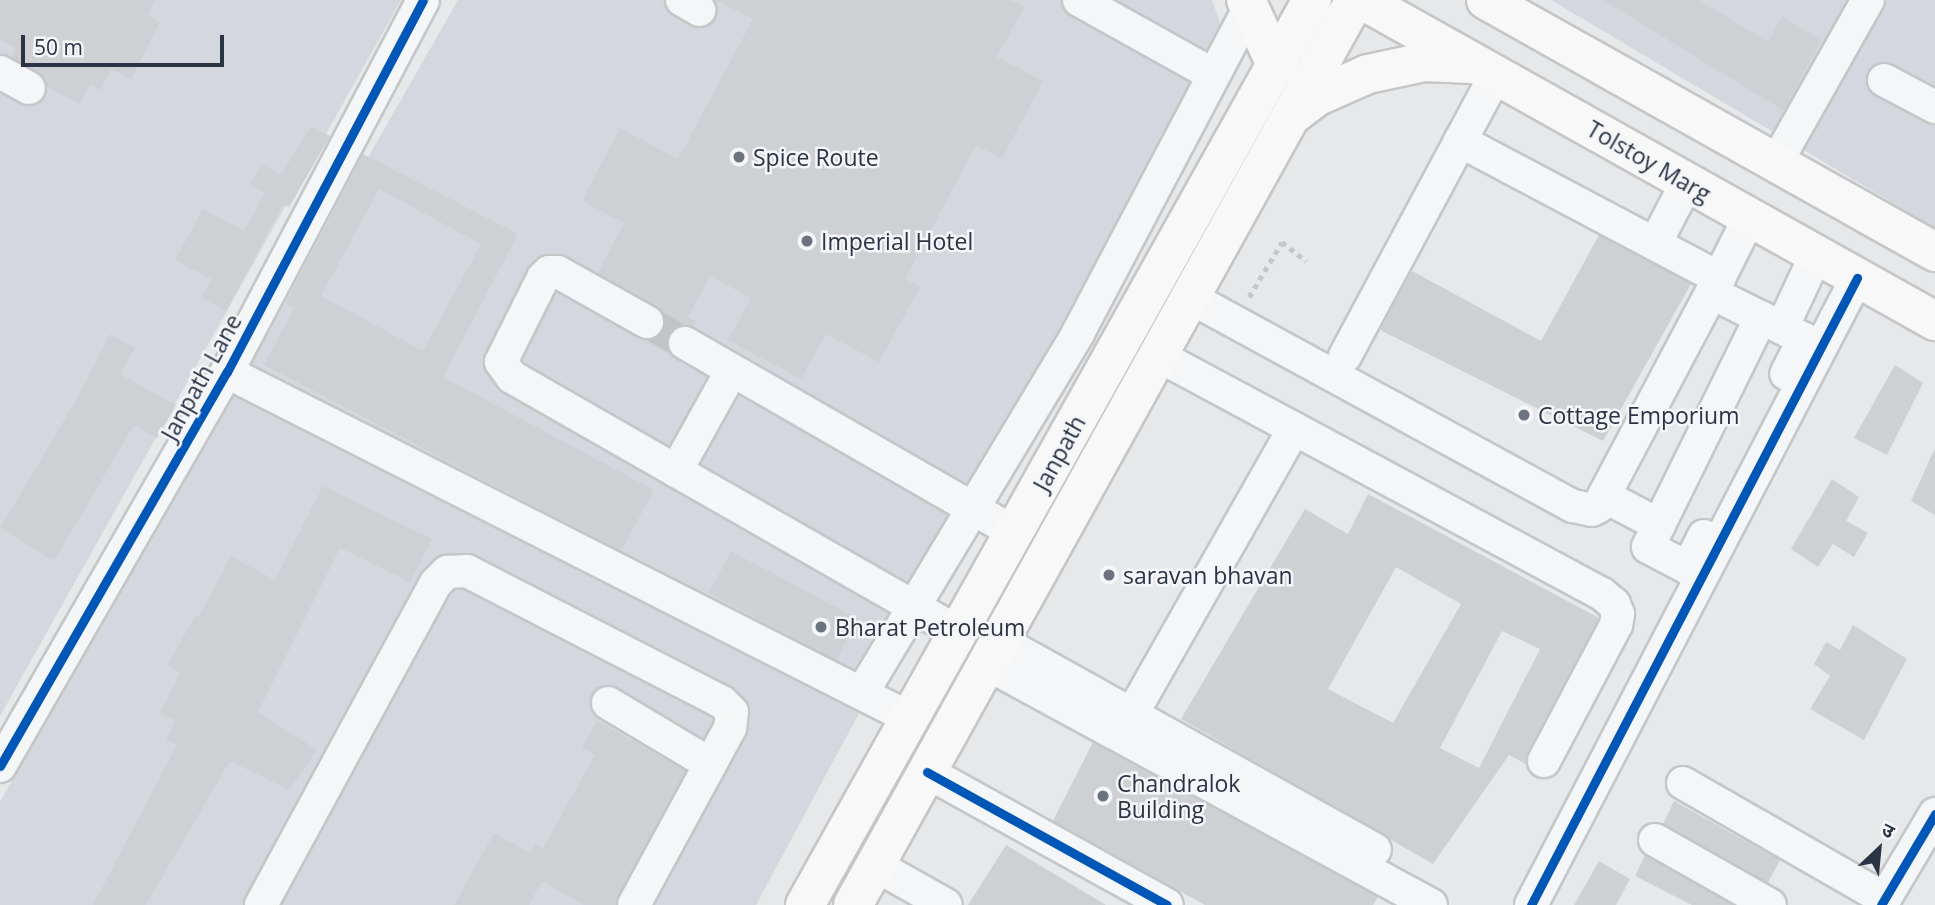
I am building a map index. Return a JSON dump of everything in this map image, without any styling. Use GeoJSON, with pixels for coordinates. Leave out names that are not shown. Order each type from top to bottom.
{"type":"FeatureCollection","features":[{"type":"Feature","properties":{"kind":"main road","name":"Janpath"},"geometry":{"type":"LineString","coordinates":[[805,905],[1312,0]]}},
{"type":"Feature","properties":{"kind":"main road","name":"Janpath"},"geometry":{"type":"LineString","coordinates":[[853,905],[1355,0]]}},
{"type":"Feature","properties":{"kind":"main road","name":"Tolstoy Marg"},"geometry":{"type":"LineString","coordinates":[[1362,0],[1935,321]]}},
{"type":"Feature","properties":{"kind":"main road"},"geometry":{"type":"LineString","coordinates":[[1486,0],[1935,252]]}},
{"type":"Feature","properties":{"kind":"main road"},"geometry":{"type":"LineString","coordinates":[[1247,4],[1276,65]]}},
{"type":"Feature","properties":{"kind":"main road"},"geometry":{"type":"LineString","coordinates":[[1293,114],[1341,84],[1396,66],[1424,62],[1488,69]]}},
{"type":"Feature","properties":{"kind":"street","name":"Janpath Lane"},"geometry":{"type":"LineString","coordinates":[[0,765],[227,372],[423,0]]}},
{"type":"Feature","properties":{"kind":"street"},"geometry":{"type":"LineString","coordinates":[[1079,0],[1214,75]]}},
{"type":"Feature","properties":{"kind":"street"},"geometry":{"type":"LineString","coordinates":[[1776,163],[1868,0]]}},
{"type":"Feature","properties":{"kind":"street"},"geometry":{"type":"LineString","coordinates":[[862,693],[1078,332],[1214,75],[1247,4]]}},
{"type":"Feature","properties":{"kind":"street"},"geometry":{"type":"LineString","coordinates":[[1345,356],[1460,141],[1488,69]]}},
{"type":"Feature","properties":{"kind":"street"},"geometry":{"type":"LineString","coordinates":[[0,72],[29,88]]}},
{"type":"Feature","properties":{"kind":"street"},"geometry":{"type":"LineString","coordinates":[[1884,80],[1935,107]]}},
{"type":"Feature","properties":{"kind":"street"},"geometry":{"type":"LineString","coordinates":[[1460,141],[1655,244],[1772,323],[1804,339],[1688,568],[1648,547],[1772,323],[1816,256]]}},
{"type":"Feature","properties":{"kind":"street"},"geometry":{"type":"LineString","coordinates":[[1655,244],[1687,182]]}},
{"type":"Feature","properties":{"kind":"street"},"geometry":{"type":"LineString","coordinates":[[1191,298],[1573,506],[1592,510],[1604,496],[1749,218]]}},
{"type":"Feature","properties":{"kind":"street"},"geometry":{"type":"LineString","coordinates":[[647,322],[558,272],[549,272],[543,278],[501,362],[512,377],[958,632]]}},
{"type":"Feature","properties":{"kind":"street"},"geometry":{"type":"LineString","coordinates":[[1531,905],[1857,278]]}},
{"type":"Feature","properties":{"kind":"street"},"geometry":{"type":"LineString","coordinates":[[1078,332],[1115,353]]}},
{"type":"Feature","properties":{"kind":"street"},"geometry":{"type":"LineString","coordinates":[[685,342],[1014,532]]}},
{"type":"Feature","properties":{"kind":"street"},"geometry":{"type":"LineString","coordinates":[[1159,356],[1602,594],[1614,604],[1618,614],[1616,625],[1544,761]]}},
{"type":"Feature","properties":{"kind":"street"},"geometry":{"type":"LineString","coordinates":[[676,471],[732,370]]}},
{"type":"Feature","properties":{"kind":"street"},"geometry":{"type":"LineString","coordinates":[[227,372],[910,718]]}},
{"type":"Feature","properties":{"kind":"street"},"geometry":{"type":"LineString","coordinates":[[1033,408],[1072,429]]}},
{"type":"Feature","properties":{"kind":"street"},"geometry":{"type":"LineString","coordinates":[[1132,715],[1294,429]]}},
{"type":"Feature","properties":{"kind":"street"},"geometry":{"type":"LineString","coordinates":[[1604,496],[1659,525]]}},
{"type":"Feature","properties":{"kind":"street"},"geometry":{"type":"LineString","coordinates":[[261,905],[436,583],[447,572],[467,571],[722,702],[732,712],[730,728],[634,905]]}},
{"type":"Feature","properties":{"kind":"street"},"geometry":{"type":"LineString","coordinates":[[994,652],[1132,715],[1435,895]]}},
{"type":"Feature","properties":{"kind":"street"},"geometry":{"type":"LineString","coordinates":[[994,652],[1435,895]]}},
{"type":"Feature","properties":{"kind":"street"},"geometry":{"type":"LineString","coordinates":[[608,703],[710,764]]}},
{"type":"Feature","properties":{"kind":"street"},"geometry":{"type":"LineString","coordinates":[[927,772],[1167,905]]}},
{"type":"Feature","properties":{"kind":"street"},"geometry":{"type":"LineString","coordinates":[[1683,783],[1883,902],[1935,814]]}},
{"type":"Feature","properties":{"kind":"street"},"geometry":{"type":"LineString","coordinates":[[1655,840],[1770,905]]}},
{"type":"Feature","properties":{"kind":"street"},"geometry":{"type":"LineString","coordinates":[[875,865],[946,905]]}},
{"type":"Feature","properties":{"kind":"path"},"geometry":{"type":"LineString","coordinates":[[1235,321],[1282,242],[1306,261]]}},
{"type":"Feature","properties":{"kind":"shaded area"},"geometry":{"type":"Polygon","coordinates":[[[0,0],[401,0],[0,716],[0,0]]]}},
{"type":"Feature","properties":{"kind":"shaded area"},"geometry":{"type":"Polygon","coordinates":[[[458,0],[1212,0],[1224,34],[756,905],[0,905],[0,802],[458,0]]]}},
{"type":"Feature","properties":{"kind":"shaded area"},"geometry":{"type":"Polygon","coordinates":[[[1551,0],[1935,0],[1935,228],[1551,0]]]}},
{"type":"Feature","properties":{"kind":"building"},"geometry":{"type":"Polygon","coordinates":[[[0,0],[155,0],[147,15],[160,22],[131,79],[111,69],[101,90],[90,84],[80,104],[47,87],[38,72],[11,57],[16,48],[0,40],[0,0]]]}},
{"type":"Feature","properties":{"kind":"building"},"geometry":{"type":"Polygon","coordinates":[[[716,0],[1010,0],[1024,7],[997,57],[1043,81],[1002,159],[976,145],[905,279],[920,287],[879,362],[826,334],[801,379],[728,340],[751,298],[710,276],[688,317],[696,321],[693,327],[676,327],[669,334],[667,344],[673,356],[639,338],[656,338],[663,332],[665,322],[662,312],[598,273],[624,223],[582,201],[620,128],[678,159],[753,19],[716,0]]]}},
{"type":"Feature","properties":{"kind":"building"},"geometry":{"type":"Polygon","coordinates":[[[1603,0],[1699,0],[1768,42],[1782,16],[1821,40],[1784,111],[1603,0]]]}},
{"type":"Feature","properties":{"kind":"building"},"geometry":{"type":"Polygon","coordinates":[[[311,126],[330,136],[289,207],[283,204],[226,311],[201,298],[211,279],[175,260],[203,209],[244,231],[265,193],[250,185],[262,164],[281,175],[311,126]]]}},
{"type":"Feature","properties":{"kind":"building"},"geometry":{"type":"Polygon","coordinates":[[[363,154],[518,234],[443,377],[654,490],[621,551],[264,365],[294,308],[285,303],[363,154]],[[379,189],[321,296],[423,351],[481,244],[379,189]]]}},
{"type":"Feature","properties":{"kind":"building"},"geometry":{"type":"Polygon","coordinates":[[[1599,235],[1691,284],[1603,441],[1380,330],[1412,271],[1541,341],[1599,235]]]}},
{"type":"Feature","properties":{"kind":"building"},"geometry":{"type":"Polygon","coordinates":[[[110,334],[135,348],[120,374],[176,405],[157,438],[134,425],[54,561],[0,528],[79,395],[110,334]]]}},
{"type":"Feature","properties":{"kind":"building"},"geometry":{"type":"Polygon","coordinates":[[[1895,365],[1923,383],[1887,455],[1854,438],[1895,365]]]}},
{"type":"Feature","properties":{"kind":"building"},"geometry":{"type":"Polygon","coordinates":[[[1935,448],[1935,515],[1911,501],[1935,448]]]}},
{"type":"Feature","properties":{"kind":"building"},"geometry":{"type":"Polygon","coordinates":[[[1832,479],[1859,497],[1846,521],[1868,533],[1854,557],[1833,544],[1818,567],[1791,549],[1832,479]]]}},
{"type":"Feature","properties":{"kind":"building"},"geometry":{"type":"Polygon","coordinates":[[[323,486],[432,539],[410,582],[340,548],[258,712],[317,750],[289,790],[230,761],[146,905],[93,905],[177,745],[166,740],[175,720],[160,713],[180,673],[167,665],[196,615],[199,616],[231,556],[275,580],[323,486]]]}},
{"type":"Feature","properties":{"kind":"building"},"geometry":{"type":"Polygon","coordinates":[[[1368,494],[1599,618],[1528,752],[1526,764],[1509,755],[1433,864],[1181,719],[1305,509],[1348,534],[1368,494]],[[1396,567],[1328,689],[1393,723],[1461,604],[1396,567]],[[1502,631],[1440,748],[1479,768],[1540,649],[1502,631]]]}},
{"type":"Feature","properties":{"kind":"building"},"geometry":{"type":"Polygon","coordinates":[[[731,551],[858,619],[836,660],[709,593],[731,551]]]}},
{"type":"Feature","properties":{"kind":"building"},"geometry":{"type":"Polygon","coordinates":[[[1853,625],[1907,659],[1864,740],[1810,709],[1830,676],[1814,664],[1826,642],[1840,650],[1853,625]]]}},
{"type":"Feature","properties":{"kind":"building"},"geometry":{"type":"Polygon","coordinates":[[[597,721],[686,771],[615,905],[584,905],[542,881],[529,905],[454,905],[494,833],[530,853],[535,844],[543,848],[595,755],[582,747],[597,721]]]}},
{"type":"Feature","properties":{"kind":"building"},"geometry":{"type":"Polygon","coordinates":[[[1093,742],[1378,897],[1373,905],[1205,905],[1053,821],[1093,742]]]}},
{"type":"Feature","properties":{"kind":"building"},"geometry":{"type":"Polygon","coordinates":[[[1674,801],[1780,860],[1768,883],[1663,824],[1674,801]]]}},
{"type":"Feature","properties":{"kind":"building"},"geometry":{"type":"Polygon","coordinates":[[[1006,845],[1106,905],[968,905],[1006,845]]]}},
{"type":"Feature","properties":{"kind":"building"},"geometry":{"type":"Polygon","coordinates":[[[1645,855],[1733,905],[1692,905],[1635,876],[1645,855]]]}},
{"type":"Feature","properties":{"kind":"building"},"geometry":{"type":"Polygon","coordinates":[[[1599,861],[1630,879],[1616,905],[1574,905],[1599,861]]]}},
{"type":"Feature","properties":{"kind":"tunnel"},"geometry":{"type":"LineString","coordinates":[[647,322],[685,343]]}},
{"type":"Feature","properties":{"kind":"cycle path"},"geometry":{"type":"LineString","coordinates":[[0,766],[227,372],[423,0]]}},
{"type":"Feature","properties":{"kind":"cycle path"},"geometry":{"type":"LineString","coordinates":[[1531,905],[1857,278]]}},
{"type":"Feature","properties":{"kind":"cycle path"},"geometry":{"type":"LineString","coordinates":[[927,772],[1167,905]]}},
{"type":"Feature","properties":{"kind":"cycle path"},"geometry":{"type":"LineString","coordinates":[[1881,905],[1935,814]]}},
{"type":"Feature","properties":{"kind":"place","name":"Spice Route"},"geometry":{"type":"Point","coordinates":[739,157]}},
{"type":"Feature","properties":{"kind":"place","name":"Imperial Hotel"},"geometry":{"type":"Point","coordinates":[807,241]}},
{"type":"Feature","properties":{"kind":"place","name":"Cottage Emporium"},"geometry":{"type":"Point","coordinates":[1524,415]}},
{"type":"Feature","properties":{"kind":"place","name":"saravan bhavan"},"geometry":{"type":"Point","coordinates":[1109,575]}},
{"type":"Feature","properties":{"kind":"place","name":"Bharat Petroleum"},"geometry":{"type":"Point","coordinates":[821,627]}},
{"type":"Feature","properties":{"kind":"place","name":"Chandralok Building"},"geometry":{"type":"Point","coordinates":[1103,796]}}]}
